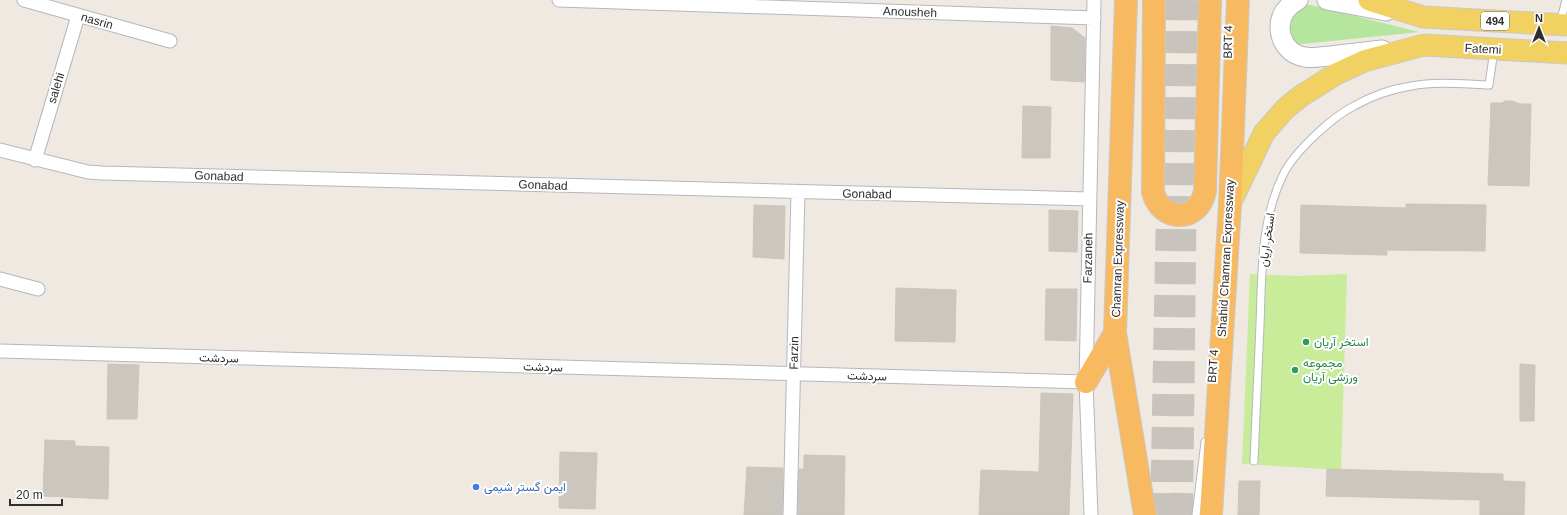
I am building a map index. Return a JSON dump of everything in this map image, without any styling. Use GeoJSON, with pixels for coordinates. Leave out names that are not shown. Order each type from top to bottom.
{"type":"FeatureCollection","features":[{"type":"Feature","properties":{"kind":"highway","name":"Chamran Expressway"},"geometry":{"type":"LineString","coordinates":[[1126,0],[1115,333],[1145,515]]}},
{"type":"Feature","properties":{"kind":"highway"},"geometry":{"type":"LineString","coordinates":[[1154,0],[1153,192],[1158,204],[1163,210],[1176,215],[1189,213],[1196,209],[1203,198],[1205,191],[1210,0]]}},
{"type":"Feature","properties":{"kind":"highway","name":"Shahid Chamran Expressway"},"geometry":{"type":"LineString","coordinates":[[1211,515],[1230,205],[1238,0]]}},
{"type":"Feature","properties":{"kind":"highway"},"geometry":{"type":"LineString","coordinates":[[1086,382],[1115,333]]}},
{"type":"Feature","properties":{"kind":"main road"},"geometry":{"type":"LineString","coordinates":[[1298,0],[1286,9],[1282,16],[1280,32],[1286,46],[1299,56],[1306,58],[1424,45]]}},
{"type":"Feature","properties":{"kind":"main road"},"geometry":{"type":"LineString","coordinates":[[1327,0],[1423,17]]}},
{"type":"Feature","properties":{"kind":"main road"},"geometry":{"type":"LineString","coordinates":[[1370,0],[1423,17]]}},
{"type":"Feature","properties":{"kind":"main road","name":"494"},"geometry":{"type":"LineString","coordinates":[[1423,17],[1563,25]]}},
{"type":"Feature","properties":{"kind":"main road","name":"Fatemi"},"geometry":{"type":"LineString","coordinates":[[1230,205],[1264,133],[1285,109],[1300,96],[1336,74],[1364,61],[1424,45],[1567,53]]}},
{"type":"Feature","properties":{"kind":"street","name":"nasrin"},"geometry":{"type":"LineString","coordinates":[[24,0],[170,41]]}},
{"type":"Feature","properties":{"kind":"street","name":"Anousheh"},"geometry":{"type":"LineString","coordinates":[[559,0],[1094,18]]}},
{"type":"Feature","properties":{"kind":"street","name":"Farzaneh"},"geometry":{"type":"LineString","coordinates":[[1091,515],[1086,382],[1094,0]]}},
{"type":"Feature","properties":{"kind":"street","name":"salehi"},"geometry":{"type":"LineString","coordinates":[[35,160],[78,16]]}},
{"type":"Feature","properties":{"kind":"street","name":"Gonabad"},"geometry":{"type":"LineString","coordinates":[[0,150],[35,160],[88,172],[102,173],[1089,199]]}},
{"type":"Feature","properties":{"kind":"street","name":"Farzin"},"geometry":{"type":"LineString","coordinates":[[790,515],[798,192]]}},
{"type":"Feature","properties":{"kind":"street"},"geometry":{"type":"LineString","coordinates":[[0,279],[38,289]]}},
{"type":"Feature","properties":{"kind":"street","name":"سردشت"},"geometry":{"type":"LineString","coordinates":[[0,351],[1086,382]]}},
{"type":"Feature","properties":{"kind":"lane"},"geometry":{"type":"LineString","coordinates":[[1563,25],[1566,0]]}},
{"type":"Feature","properties":{"kind":"lane","name":"استخر اریان"},"geometry":{"type":"LineString","coordinates":[[1254,461],[1262,256],[1268,216],[1283,174],[1302,148],[1326,126],[1353,106],[1381,94],[1410,86],[1442,83],[1489,85],[1494,50]]}},
{"type":"Feature","properties":{"kind":"lane","name":"BRT 4"},"geometry":{"type":"LineString","coordinates":[[1212,378],[1223,221],[1226,118]]}},
{"type":"Feature","properties":{"kind":"lane"},"geometry":{"type":"LineString","coordinates":[[1196,515],[1206,432]]}},
{"type":"Feature","properties":{"kind":"green space"},"geometry":{"type":"Polygon","coordinates":[[[1298,5],[1311,5],[1419,32],[1293,45],[1284,16],[1298,5]]]}},
{"type":"Feature","properties":{"kind":"green space","name":"مجموعه ورزشی آریان"},"geometry":{"type":"Polygon","coordinates":[[[1250,274],[1297,276],[1347,274],[1341,470],[1242,464],[1250,274]]]}},
{"type":"Feature","properties":{"kind":"building"},"geometry":{"type":"Polygon","coordinates":[[[1051,26],[1072,28],[1085,38],[1084,82],[1051,80],[1051,26]]]}},
{"type":"Feature","properties":{"kind":"building"},"geometry":{"type":"Polygon","coordinates":[[[1505,101],[1512,101],[1520,104],[1531,104],[1529,186],[1488,185],[1491,103],[1502,103],[1505,101]]]}},
{"type":"Feature","properties":{"kind":"building"},"geometry":{"type":"Polygon","coordinates":[[[1023,106],[1051,107],[1050,158],[1022,158],[1023,106]]]}},
{"type":"Feature","properties":{"kind":"building"},"geometry":{"type":"Polygon","coordinates":[[[1406,204],[1486,205],[1485,251],[1387,250],[1387,255],[1300,253],[1301,205],[1406,208],[1406,204]]]}},
{"type":"Feature","properties":{"kind":"building"},"geometry":{"type":"Polygon","coordinates":[[[754,205],[785,206],[784,259],[753,257],[754,205]]]}},
{"type":"Feature","properties":{"kind":"building"},"geometry":{"type":"Polygon","coordinates":[[[1049,210],[1078,211],[1077,252],[1049,251],[1049,210]]]}},
{"type":"Feature","properties":{"kind":"building"},"geometry":{"type":"Polygon","coordinates":[[[896,288],[956,290],[955,342],[895,341],[896,288]]]}},
{"type":"Feature","properties":{"kind":"building"},"geometry":{"type":"Polygon","coordinates":[[[1046,289],[1077,289],[1076,341],[1045,340],[1046,289]]]}},
{"type":"Feature","properties":{"kind":"building"},"geometry":{"type":"Polygon","coordinates":[[[108,364],[139,365],[137,419],[107,419],[108,364]]]}},
{"type":"Feature","properties":{"kind":"building"},"geometry":{"type":"Polygon","coordinates":[[[1520,364],[1535,365],[1534,421],[1520,421],[1520,364]]]}},
{"type":"Feature","properties":{"kind":"building"},"geometry":{"type":"Polygon","coordinates":[[[1041,393],[1073,394],[1069,515],[979,515],[981,470],[1039,472],[1041,393]]]}},
{"type":"Feature","properties":{"kind":"building"},"geometry":{"type":"Polygon","coordinates":[[[45,440],[75,441],[75,446],[109,447],[108,499],[43,496],[45,440]]]}},
{"type":"Feature","properties":{"kind":"building"},"geometry":{"type":"Polygon","coordinates":[[[560,452],[597,453],[595,509],[559,508],[560,452]]]}},
{"type":"Feature","properties":{"kind":"building"},"geometry":{"type":"Polygon","coordinates":[[[804,455],[845,456],[844,515],[798,515],[799,469],[804,469],[804,455]]]}},
{"type":"Feature","properties":{"kind":"building"},"geometry":{"type":"Polygon","coordinates":[[[747,467],[783,468],[782,515],[744,515],[747,467]]]}},
{"type":"Feature","properties":{"kind":"building"},"geometry":{"type":"Polygon","coordinates":[[[1327,469],[1503,474],[1503,481],[1525,482],[1524,515],[1480,515],[1480,500],[1326,496],[1327,469]]]}},
{"type":"Feature","properties":{"kind":"building"},"geometry":{"type":"Polygon","coordinates":[[[1239,481],[1260,481],[1259,515],[1238,515],[1239,481]]]}},
{"type":"Feature","properties":{"kind":"tunnel"},"geometry":{"type":"LineString","coordinates":[[1161,515],[1171,0]]}},
{"type":"Feature","properties":{"kind":"tunnel"},"geometry":{"type":"LineString","coordinates":[[1182,515],[1188,0]]}},
{"type":"Feature","properties":{"kind":"place","name":"استخر آریان"},"geometry":{"type":"Point","coordinates":[1306,342]}},
{"type":"Feature","properties":{"kind":"place","name":"مجموعه ورزشی آریان"},"geometry":{"type":"Point","coordinates":[1295,370]}},
{"type":"Feature","properties":{"kind":"place","name":"ایمن گستر شیمی"},"geometry":{"type":"Point","coordinates":[476,487]}}]}
